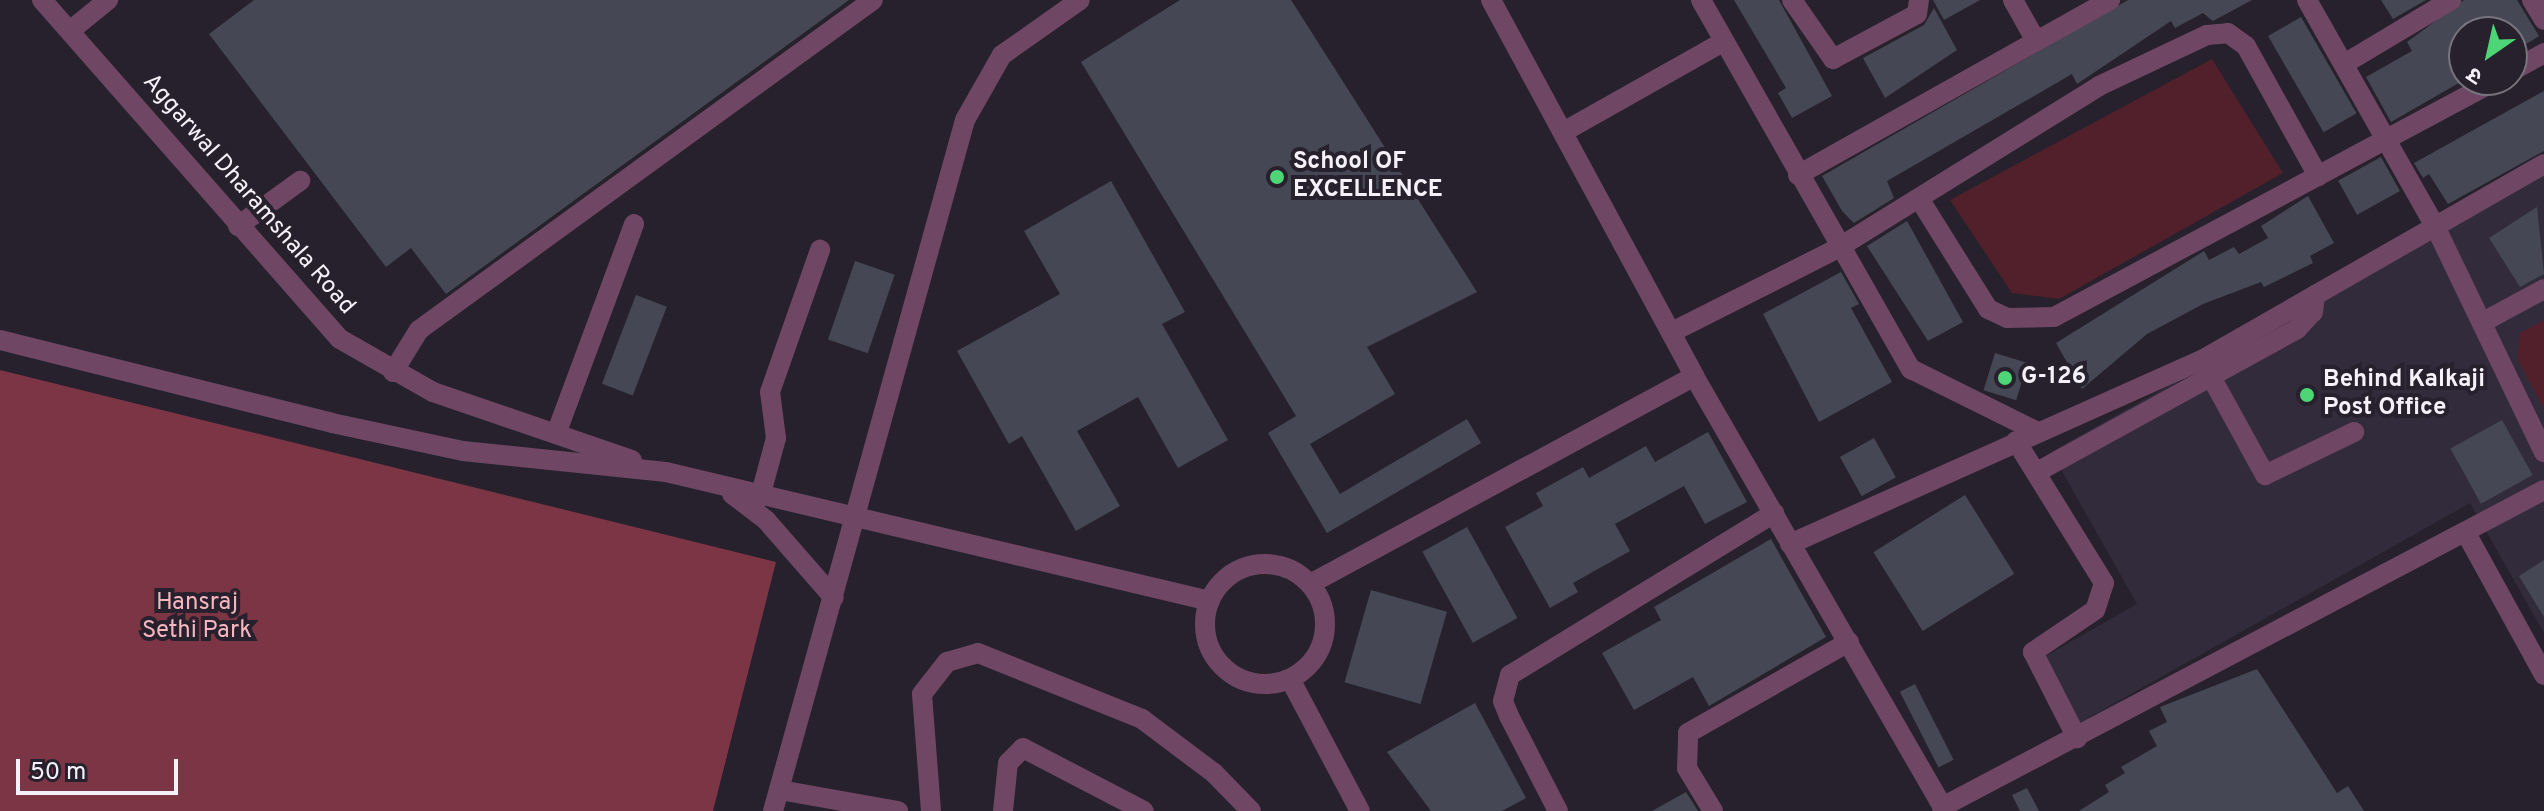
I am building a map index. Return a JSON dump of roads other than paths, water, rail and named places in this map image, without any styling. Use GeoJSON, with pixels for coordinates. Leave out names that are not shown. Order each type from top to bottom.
{"type":"FeatureCollection","features":[{"type":"Feature","properties":{"kind":"street","name":"Aggarwal Dharamshala Road"},"geometry":{"type":"LineString","coordinates":[[42,0],[340,339],[393,372],[666,472]]}},
{"type":"Feature","properties":{"kind":"street"},"geometry":{"type":"LineString","coordinates":[[71,30],[108,0]]}},
{"type":"Feature","properties":{"kind":"street"},"geometry":{"type":"LineString","coordinates":[[393,372],[419,330],[873,0]]}},
{"type":"Feature","properties":{"kind":"street"},"geometry":{"type":"LineString","coordinates":[[773,811],[834,598],[850,521],[982,82],[1002,55],[1080,0]]}},
{"type":"Feature","properties":{"kind":"street"},"geometry":{"type":"LineString","coordinates":[[1491,0],[1565,131],[1694,376],[1944,809],[2544,490]]}},
{"type":"Feature","properties":{"kind":"street"},"geometry":{"type":"LineString","coordinates":[[1792,0],[1833,59],[1917,14],[1919,0]]}},
{"type":"Feature","properties":{"kind":"street"},"geometry":{"type":"LineString","coordinates":[[2013,0],[2036,41]]}},
{"type":"Feature","properties":{"kind":"street"},"geometry":{"type":"LineString","coordinates":[[1798,175],[2110,0]]}},
{"type":"Feature","properties":{"kind":"street"},"geometry":{"type":"LineString","coordinates":[[2307,0],[2435,226],[2544,452]]}},
{"type":"Feature","properties":{"kind":"street"},"geometry":{"type":"LineString","coordinates":[[2344,64],[2451,0]]}},
{"type":"Feature","properties":{"kind":"street"},"geometry":{"type":"LineString","coordinates":[[2532,0],[2544,20]]}},
{"type":"Feature","properties":{"kind":"street"},"geometry":{"type":"LineString","coordinates":[[1704,1],[1723,42],[1838,248],[1911,369],[2038,432]]}},
{"type":"Feature","properties":{"kind":"street"},"geometry":{"type":"LineString","coordinates":[[1672,332],[1838,248],[1920,200],[2099,86],[2218,33],[2246,46],[2318,176]]}},
{"type":"Feature","properties":{"kind":"street"},"geometry":{"type":"LineString","coordinates":[[1565,131],[1723,42]]}},
{"type":"Feature","properties":{"kind":"street"},"geometry":{"type":"LineString","coordinates":[[1920,200],[1975,296],[2007,318],[2028,320],[2054,317],[2468,96]]}},
{"type":"Feature","properties":{"kind":"street"},"geometry":{"type":"LineString","coordinates":[[2037,472],[2206,368],[2315,295],[2544,164]]}},
{"type":"Feature","properties":{"kind":"street"},"geometry":{"type":"LineString","coordinates":[[238,226],[300,181]]}},
{"type":"Feature","properties":{"kind":"street"},"geometry":{"type":"LineString","coordinates":[[556,434],[634,224]]}},
{"type":"Feature","properties":{"kind":"street"},"geometry":{"type":"LineString","coordinates":[[760,497],[776,438],[770,392],[820,250]]}},
{"type":"Feature","properties":{"kind":"street"},"geometry":{"type":"LineString","coordinates":[[2483,322],[2544,289]]}},
{"type":"Feature","properties":{"kind":"street"},"geometry":{"type":"LineString","coordinates":[[0,340],[463,451],[666,472],[850,521],[1210,601]]}},
{"type":"Feature","properties":{"kind":"street"},"geometry":{"type":"LineString","coordinates":[[1790,544],[2016,441],[2206,368]]}},
{"type":"Feature","properties":{"kind":"street"},"geometry":{"type":"LineString","coordinates":[[2206,368],[2265,475],[2354,432]]}},
{"type":"Feature","properties":{"kind":"street"},"geometry":{"type":"LineString","coordinates":[[1310,584],[1694,376]]}},
{"type":"Feature","properties":{"kind":"street"},"geometry":{"type":"LineString","coordinates":[[2016,441],[2104,583],[2095,610],[2033,652],[2077,738]]}},
{"type":"Feature","properties":{"kind":"street"},"geometry":{"type":"LineString","coordinates":[[722,487],[766,520],[834,598]]}},
{"type":"Feature","properties":{"kind":"street"},"geometry":{"type":"LineString","coordinates":[[1558,811],[1503,701],[1510,675],[1774,513]]}},
{"type":"Feature","properties":{"kind":"street"},"geometry":{"type":"LineString","coordinates":[[2466,533],[2544,675]]}},
{"type":"Feature","properties":{"kind":"street"},"geometry":{"type":"LineString","coordinates":[[1281,566],[1310,584],[1324,633],[1310,664],[1290,679],[1260,684],[1226,669],[1207,638],[1210,601],[1247,567],[1281,566]]}},
{"type":"Feature","properties":{"kind":"street"},"geometry":{"type":"LineString","coordinates":[[1713,811],[1687,768],[1688,733],[1849,642]]}},
{"type":"Feature","properties":{"kind":"street"},"geometry":{"type":"LineString","coordinates":[[931,811],[922,694],[947,662],[978,653],[1142,719],[1214,773],[1251,811]]}},
{"type":"Feature","properties":{"kind":"street"},"geometry":{"type":"LineString","coordinates":[[1290,679],[1360,811]]}},
{"type":"Feature","properties":{"kind":"street"},"geometry":{"type":"LineString","coordinates":[[1003,811],[1008,763],[1023,748],[1144,811]]}},
{"type":"Feature","properties":{"kind":"street"},"geometry":{"type":"LineString","coordinates":[[780,790],[898,811]]}},
{"type":"Feature","properties":{"kind":"place","name":"School OF EXCELLENCE"},"geometry":{"type":"Point","coordinates":[1277,177]}},
{"type":"Feature","properties":{"kind":"place","name":"G-126"},"geometry":{"type":"Point","coordinates":[2005,378]}},
{"type":"Feature","properties":{"kind":"place","name":"Behind Kalkaji Post Office"},"geometry":{"type":"Point","coordinates":[2307,395]}},
{"type":"Feature","properties":{"kind":"park label","name":"Hansraj Sethi Park"},"geometry":{"type":"Point","coordinates":[197,618]}}]}
